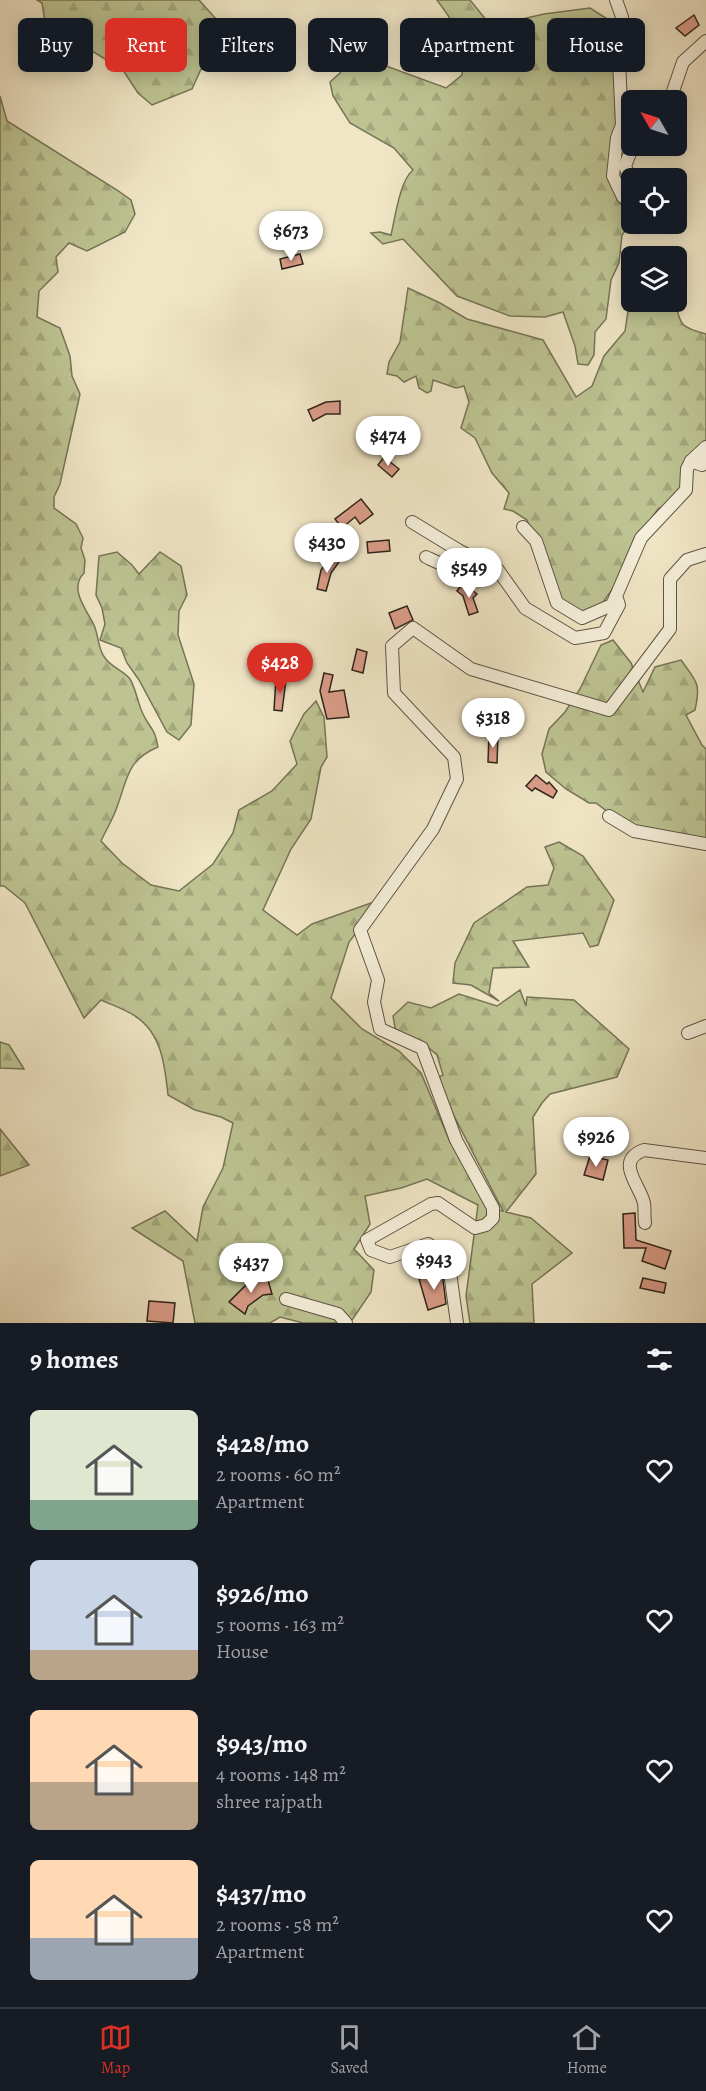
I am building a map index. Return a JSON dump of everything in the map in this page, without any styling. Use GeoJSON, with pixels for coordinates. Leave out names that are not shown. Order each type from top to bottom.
{"type":"FeatureCollection","features":[{"type":"Feature","properties":{"kind":"street"},"geometry":{"type":"LineString","coordinates":[[616,0],[622,17],[619,60],[622,125],[617,138],[613,176],[621,193]]}},
{"type":"Feature","properties":{"kind":"street"},"geometry":{"type":"LineString","coordinates":[[673,90],[683,62],[706,41]]}},
{"type":"Feature","properties":{"kind":"street"},"geometry":{"type":"LineString","coordinates":[[523,527],[536,541],[557,603],[582,618],[612,605],[641,538],[686,490],[687,469],[691,461],[706,447]]}},
{"type":"Feature","properties":{"kind":"street"},"geometry":{"type":"LineString","coordinates":[[691,461],[702,465],[706,461]]}},
{"type":"Feature","properties":{"kind":"street"},"geometry":{"type":"LineString","coordinates":[[412,522],[458,550],[498,570],[525,608],[575,638],[604,633],[619,605],[616,596]]}},
{"type":"Feature","properties":{"kind":"street"},"geometry":{"type":"LineString","coordinates":[[426,557],[455,567],[461,564],[456,557],[458,550]]}},
{"type":"Feature","properties":{"kind":"street"},"geometry":{"type":"LineString","coordinates":[[457,1323],[448,1258],[428,1244],[390,1257],[371,1250],[367,1240],[431,1204],[438,1203],[475,1228],[486,1225],[493,1218],[493,1208],[456,1140],[422,1048],[380,1029],[374,1002],[378,980],[360,930],[433,829],[457,778],[454,757],[394,693],[393,646],[413,628],[471,669],[609,710],[670,629],[670,579],[687,560],[706,555]]}},
{"type":"Feature","properties":{"kind":"street"},"geometry":{"type":"LineString","coordinates":[[609,816],[634,831],[706,844]]}},
{"type":"Feature","properties":{"kind":"street"},"geometry":{"type":"LineString","coordinates":[[688,1034],[706,1026]]}},
{"type":"Feature","properties":{"kind":"street"},"geometry":{"type":"LineString","coordinates":[[645,1222],[644,1202],[630,1175],[631,1162],[636,1153],[644,1150],[706,1158]]}},
{"type":"Feature","properties":{"kind":"street"},"geometry":{"type":"LineString","coordinates":[[286,1299],[338,1314],[346,1323]]}},
{"type":"Feature","properties":{"kind":"green space"},"geometry":{"type":"Polygon","coordinates":[[[37,0],[199,0],[215,18],[199,18],[200,72],[192,89],[152,105],[138,93],[124,72],[187,72],[187,18],[105,18],[105,59],[93,52],[93,18],[44,18],[42,3],[37,0]]]}},
{"type":"Feature","properties":{"kind":"green space"},"geometry":{"type":"Polygon","coordinates":[[[437,0],[470,0],[485,18],[449,18],[437,0]]]}},
{"type":"Feature","properties":{"kind":"green space"},"geometry":{"type":"Polygon","coordinates":[[[590,8],[606,18],[547,18],[547,72],[622,72],[617,163],[623,234],[619,263],[611,280],[606,319],[595,332],[594,355],[588,365],[578,364],[575,346],[563,312],[545,317],[510,316],[457,296],[403,239],[383,244],[371,233],[380,232],[391,235],[401,190],[413,170],[394,148],[350,123],[333,96],[330,82],[341,72],[388,72],[388,67],[446,88],[462,75],[462,72],[535,72],[535,18],[526,18],[590,8]]]}},
{"type":"Feature","properties":{"kind":"green space"},"geometry":{"type":"Polygon","coordinates":[[[0,96],[7,121],[131,200],[135,214],[125,232],[87,251],[69,243],[56,257],[58,272],[39,291],[37,317],[60,328],[70,356],[72,376],[80,394],[60,484],[54,497],[54,508],[76,524],[83,538],[81,548],[85,560],[84,573],[78,585],[80,598],[95,627],[102,654],[130,679],[158,747],[134,764],[101,841],[122,863],[151,885],[179,891],[213,864],[233,833],[239,810],[272,791],[297,764],[290,741],[304,714],[316,701],[324,717],[327,757],[321,767],[311,819],[291,849],[263,910],[297,935],[312,924],[382,899],[349,942],[331,998],[362,1029],[399,1051],[421,1073],[450,1142],[494,1209],[503,1211],[435,1079],[443,1075],[437,1055],[422,1042],[410,1043],[395,1028],[393,1016],[408,1002],[431,1008],[459,994],[497,1006],[520,990],[526,1006],[527,997],[574,1000],[629,1049],[617,1077],[550,1094],[533,1117],[536,1174],[506,1212],[531,1218],[572,1253],[532,1284],[534,1323],[470,1323],[466,1296],[478,1205],[427,1179],[401,1188],[365,1196],[370,1224],[354,1249],[374,1270],[371,1292],[350,1323],[303,1323],[280,1317],[270,1323],[195,1323],[183,1261],[132,1228],[165,1211],[197,1241],[203,1207],[223,1168],[233,1123],[195,1110],[168,1095],[157,1041],[144,1023],[135,1016],[101,1000],[84,1018],[25,903],[4,886],[0,886],[0,96]]]}},
{"type":"Feature","properties":{"kind":"green space"},"geometry":{"type":"Polygon","coordinates":[[[408,288],[467,319],[543,340],[576,397],[592,386],[604,356],[625,331],[628,312],[678,312],[681,321],[687,328],[706,334],[706,444],[680,490],[672,500],[658,509],[636,540],[616,584],[599,608],[585,615],[560,606],[527,520],[513,511],[504,509],[509,493],[492,473],[475,438],[461,428],[469,402],[464,386],[456,388],[433,380],[431,391],[427,393],[419,388],[416,376],[404,382],[397,376],[387,374],[389,362],[400,342],[408,288]]]}},
{"type":"Feature","properties":{"kind":"green space"},"geometry":{"type":"Polygon","coordinates":[[[117,552],[139,574],[160,552],[181,566],[187,595],[179,611],[178,635],[194,684],[191,725],[179,740],[167,732],[139,680],[127,663],[121,648],[100,640],[105,624],[102,608],[96,595],[99,556],[117,552]]]}},
{"type":"Feature","properties":{"kind":"green space"},"geometry":{"type":"Polygon","coordinates":[[[613,640],[631,663],[643,692],[655,667],[681,660],[696,683],[698,694],[695,710],[686,715],[706,749],[706,849],[680,845],[624,824],[596,803],[589,803],[566,789],[546,772],[542,754],[549,729],[565,712],[580,689],[601,645],[613,640]]]}},
{"type":"Feature","properties":{"kind":"green space"},"geometry":{"type":"Polygon","coordinates":[[[559,842],[583,856],[614,900],[598,945],[590,947],[583,933],[513,941],[529,967],[493,968],[489,993],[499,1001],[471,985],[453,983],[455,963],[474,923],[527,887],[548,885],[554,868],[545,847],[559,842]]]}},
{"type":"Feature","properties":{"kind":"green space"},"geometry":{"type":"Polygon","coordinates":[[[0,1042],[9,1045],[24,1069],[0,1068],[0,1042]]]}},
{"type":"Feature","properties":{"kind":"green space"},"geometry":{"type":"Polygon","coordinates":[[[0,1129],[29,1165],[0,1176],[0,1129]]]}},
{"type":"Feature","properties":{"kind":"building"},"geometry":{"type":"Polygon","coordinates":[[[694,15],[699,25],[685,36],[676,28],[694,15]]]}},
{"type":"Feature","properties":{"kind":"building"},"geometry":{"type":"Polygon","coordinates":[[[300,254],[303,264],[282,269],[280,259],[300,254]]]}},
{"type":"Feature","properties":{"kind":"building"},"geometry":{"type":"Polygon","coordinates":[[[340,401],[340,414],[326,414],[313,421],[308,410],[326,402],[340,401]]]}},
{"type":"Feature","properties":{"kind":"building"},"geometry":{"type":"Polygon","coordinates":[[[384,457],[399,469],[392,477],[378,465],[384,457]]]}},
{"type":"Feature","properties":{"kind":"building"},"geometry":{"type":"Polygon","coordinates":[[[361,499],[373,514],[360,524],[355,517],[342,528],[335,519],[361,499]]]}},
{"type":"Feature","properties":{"kind":"building"},"geometry":{"type":"Polygon","coordinates":[[[389,540],[390,551],[368,553],[367,542],[389,540]]]}},
{"type":"Feature","properties":{"kind":"building"},"geometry":{"type":"Polygon","coordinates":[[[331,557],[339,562],[331,573],[326,591],[317,589],[321,570],[331,557]]]}},
{"type":"Feature","properties":{"kind":"building"},"geometry":{"type":"Polygon","coordinates":[[[463,583],[477,594],[473,598],[478,612],[469,615],[463,596],[457,591],[463,583]]]}},
{"type":"Feature","properties":{"kind":"building"},"geometry":{"type":"Polygon","coordinates":[[[407,606],[413,620],[395,629],[389,613],[407,606]]]}},
{"type":"Feature","properties":{"kind":"building"},"geometry":{"type":"Polygon","coordinates":[[[357,649],[367,652],[363,673],[352,670],[357,649]]]}},
{"type":"Feature","properties":{"kind":"building"},"geometry":{"type":"Polygon","coordinates":[[[324,673],[333,675],[329,692],[344,690],[349,717],[327,719],[320,691],[324,673]]]}},
{"type":"Feature","properties":{"kind":"building"},"geometry":{"type":"Polygon","coordinates":[[[276,679],[286,680],[282,711],[274,710],[276,679]]]}},
{"type":"Feature","properties":{"kind":"building"},"geometry":{"type":"Polygon","coordinates":[[[489,735],[498,735],[497,763],[488,762],[489,735]]]}},
{"type":"Feature","properties":{"kind":"building"},"geometry":{"type":"Polygon","coordinates":[[[536,775],[547,784],[549,782],[557,791],[553,798],[535,788],[532,791],[526,786],[536,775]]]}},
{"type":"Feature","properties":{"kind":"building"},"geometry":{"type":"Polygon","coordinates":[[[590,1156],[608,1160],[603,1180],[584,1175],[590,1156]]]}},
{"type":"Feature","properties":{"kind":"building"},"geometry":{"type":"Polygon","coordinates":[[[635,1213],[636,1240],[671,1251],[665,1269],[642,1261],[646,1248],[624,1248],[623,1214],[635,1213]]]}},
{"type":"Feature","properties":{"kind":"building"},"geometry":{"type":"Polygon","coordinates":[[[442,1272],[446,1304],[428,1310],[419,1279],[442,1272]]]}},
{"type":"Feature","properties":{"kind":"building"},"geometry":{"type":"Polygon","coordinates":[[[267,1277],[272,1294],[263,1295],[248,1306],[245,1314],[229,1302],[246,1285],[267,1277]]]}},
{"type":"Feature","properties":{"kind":"building"},"geometry":{"type":"Polygon","coordinates":[[[643,1278],[666,1283],[664,1293],[640,1288],[643,1278]]]}},
{"type":"Feature","properties":{"kind":"building"},"geometry":{"type":"Polygon","coordinates":[[[149,1301],[175,1303],[173,1323],[147,1321],[149,1301]]]}}]}
